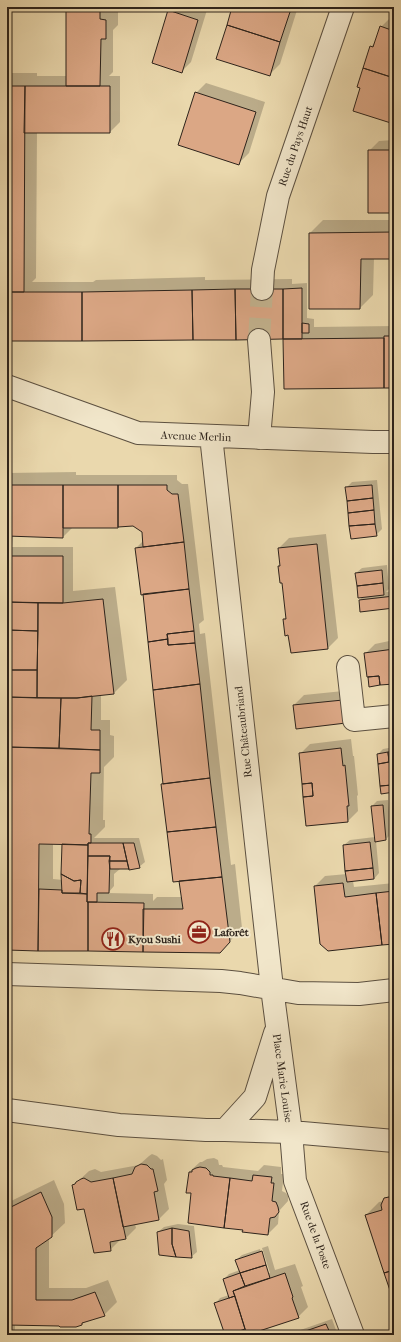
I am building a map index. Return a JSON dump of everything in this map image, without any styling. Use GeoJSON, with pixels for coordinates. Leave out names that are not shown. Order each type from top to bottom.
{"type":"FeatureCollection","features":[{"type":"Feature","properties":{"kind":"street","name":"Rue du Pays Haut"},"geometry":{"type":"LineString","coordinates":[[262,289],[262,270],[278,196],[343,7]]}},
{"type":"Feature","properties":{"kind":"street"},"geometry":{"type":"LineString","coordinates":[[259,340],[263,392],[259,438]]}},
{"type":"Feature","properties":{"kind":"street","name":"Avenue Merlin"},"geometry":{"type":"LineString","coordinates":[[7,386],[138,433],[394,442]]}},
{"type":"Feature","properties":{"kind":"street","name":"Rue Châteaubriand"},"geometry":{"type":"LineString","coordinates":[[211,436],[276,1027]]}},
{"type":"Feature","properties":{"kind":"street"},"geometry":{"type":"LineString","coordinates":[[348,667],[354,720],[394,716]]}},
{"type":"Feature","properties":{"kind":"street"},"geometry":{"type":"LineString","coordinates":[[7,974],[221,980],[298,993],[351,994],[394,990]]}},
{"type":"Feature","properties":{"kind":"street","name":"Place Marie Louise"},"geometry":{"type":"LineString","coordinates":[[225,1130],[255,1097],[276,1027]]}},
{"type":"Feature","properties":{"kind":"street","name":"Place Marie Louise"},"geometry":{"type":"LineString","coordinates":[[7,1110],[119,1125],[206,1130],[291,1132],[276,1027]]}},
{"type":"Feature","properties":{"kind":"street"},"geometry":{"type":"LineString","coordinates":[[291,1132],[394,1141]]}},
{"type":"Feature","properties":{"kind":"street","name":"Rue de la Poste"},"geometry":{"type":"LineString","coordinates":[[291,1132],[295,1181],[353,1335]]}},
{"type":"Feature","properties":{"kind":"building"},"geometry":{"type":"Polygon","coordinates":[[[66,7],[100,7],[100,19],[106,20],[106,39],[101,39],[100,86],[66,86],[66,7]]]}},
{"type":"Feature","properties":{"kind":"building"},"geometry":{"type":"Polygon","coordinates":[[[232,7],[286,7],[291,9],[280,42],[227,25],[232,7]]]}},
{"type":"Feature","properties":{"kind":"building"},"geometry":{"type":"Polygon","coordinates":[[[168,10],[198,20],[182,73],[152,63],[168,10]]]}},
{"type":"Feature","properties":{"kind":"building"},"geometry":{"type":"Polygon","coordinates":[[[227,25],[280,42],[270,76],[216,59],[227,25]]]}},
{"type":"Feature","properties":{"kind":"building"},"geometry":{"type":"Polygon","coordinates":[[[380,26],[394,31],[394,78],[363,68],[370,46],[373,47],[380,26]]]}},
{"type":"Feature","properties":{"kind":"building"},"geometry":{"type":"Polygon","coordinates":[[[363,68],[394,78],[394,124],[353,111],[360,88],[357,87],[363,68]]]}},
{"type":"Feature","properties":{"kind":"building"},"geometry":{"type":"Polygon","coordinates":[[[7,86],[25,86],[24,292],[7,292],[7,86]]]}},
{"type":"Feature","properties":{"kind":"building"},"geometry":{"type":"Polygon","coordinates":[[[25,86],[110,86],[110,133],[24,133],[25,86]]]}},
{"type":"Feature","properties":{"kind":"building"},"geometry":{"type":"Polygon","coordinates":[[[195,92],[256,112],[239,165],[178,145],[195,92]]]}},
{"type":"Feature","properties":{"kind":"building"},"geometry":{"type":"Polygon","coordinates":[[[368,150],[394,150],[394,213],[368,213],[368,150]]]}},
{"type":"Feature","properties":{"kind":"building"},"geometry":{"type":"Polygon","coordinates":[[[394,232],[394,259],[361,259],[360,309],[309,309],[309,233],[394,232]]]}},
{"type":"Feature","properties":{"kind":"building"},"geometry":{"type":"Polygon","coordinates":[[[302,288],[302,339],[283,339],[283,289],[302,288]]]}},
{"type":"Feature","properties":{"kind":"building"},"geometry":{"type":"Polygon","coordinates":[[[235,289],[236,340],[193,340],[192,290],[235,289]]]}},
{"type":"Feature","properties":{"kind":"building"},"geometry":{"type":"Polygon","coordinates":[[[235,289],[283,289],[283,339],[236,340],[235,289]]]}},
{"type":"Feature","properties":{"kind":"building"},"geometry":{"type":"Polygon","coordinates":[[[192,290],[193,340],[82,341],[82,292],[192,290]]]}},
{"type":"Feature","properties":{"kind":"building"},"geometry":{"type":"Polygon","coordinates":[[[7,292],[82,292],[82,341],[8,341],[7,292]]]}},
{"type":"Feature","properties":{"kind":"building"},"geometry":{"type":"Polygon","coordinates":[[[302,323],[309,324],[309,333],[302,333],[302,323]]]}},
{"type":"Feature","properties":{"kind":"building"},"geometry":{"type":"Polygon","coordinates":[[[384,336],[394,336],[394,388],[384,388],[384,336]]]}},
{"type":"Feature","properties":{"kind":"building"},"geometry":{"type":"Polygon","coordinates":[[[384,338],[384,388],[284,389],[283,339],[384,338]]]}},
{"type":"Feature","properties":{"kind":"building"},"geometry":{"type":"Polygon","coordinates":[[[7,485],[63,485],[63,538],[7,536],[7,485]]]}},
{"type":"Feature","properties":{"kind":"building"},"geometry":{"type":"Polygon","coordinates":[[[63,485],[118,485],[118,528],[63,528],[63,485]]]}},
{"type":"Feature","properties":{"kind":"building"},"geometry":{"type":"Polygon","coordinates":[[[118,485],[167,485],[167,490],[172,494],[178,494],[184,542],[143,547],[142,532],[133,526],[118,527],[118,485]]]}},
{"type":"Feature","properties":{"kind":"building"},"geometry":{"type":"Polygon","coordinates":[[[372,485],[373,498],[347,501],[345,487],[372,485]]]}},
{"type":"Feature","properties":{"kind":"building"},"geometry":{"type":"Polygon","coordinates":[[[373,498],[374,510],[348,513],[347,501],[373,498]]]}},
{"type":"Feature","properties":{"kind":"building"},"geometry":{"type":"Polygon","coordinates":[[[374,510],[375,524],[349,526],[348,513],[374,510]]]}},
{"type":"Feature","properties":{"kind":"building"},"geometry":{"type":"Polygon","coordinates":[[[375,524],[377,536],[351,539],[349,526],[375,524]]]}},
{"type":"Feature","properties":{"kind":"building"},"geometry":{"type":"Polygon","coordinates":[[[184,542],[189,589],[141,595],[135,548],[184,542]]]}},
{"type":"Feature","properties":{"kind":"building"},"geometry":{"type":"Polygon","coordinates":[[[317,544],[328,649],[291,653],[288,635],[285,636],[283,619],[286,619],[282,583],[280,583],[278,566],[280,566],[278,548],[317,544]]]}},
{"type":"Feature","properties":{"kind":"building"},"geometry":{"type":"Polygon","coordinates":[[[7,556],[63,556],[63,603],[7,602],[7,556]]]}},
{"type":"Feature","properties":{"kind":"building"},"geometry":{"type":"Polygon","coordinates":[[[382,570],[383,583],[357,586],[355,573],[382,570]]]}},
{"type":"Feature","properties":{"kind":"building"},"geometry":{"type":"Polygon","coordinates":[[[383,583],[384,595],[358,598],[357,586],[383,583]]]}},
{"type":"Feature","properties":{"kind":"building"},"geometry":{"type":"Polygon","coordinates":[[[189,589],[194,631],[167,634],[168,639],[148,642],[143,594],[189,589]]]}},
{"type":"Feature","properties":{"kind":"building"},"geometry":{"type":"Polygon","coordinates":[[[394,596],[394,608],[360,612],[359,600],[394,596]]]}},
{"type":"Feature","properties":{"kind":"building"},"geometry":{"type":"Polygon","coordinates":[[[103,599],[114,694],[77,698],[37,698],[38,603],[63,603],[103,599]]]}},
{"type":"Feature","properties":{"kind":"building"},"geometry":{"type":"Polygon","coordinates":[[[7,602],[38,603],[38,631],[7,630],[7,602]]]}},
{"type":"Feature","properties":{"kind":"building"},"geometry":{"type":"Polygon","coordinates":[[[7,630],[38,631],[37,670],[7,670],[7,630]]]}},
{"type":"Feature","properties":{"kind":"building"},"geometry":{"type":"Polygon","coordinates":[[[194,631],[195,643],[168,645],[167,634],[194,631]]]}},
{"type":"Feature","properties":{"kind":"building"},"geometry":{"type":"Polygon","coordinates":[[[168,639],[168,645],[195,643],[200,684],[153,690],[148,642],[168,639]]]}},
{"type":"Feature","properties":{"kind":"building"},"geometry":{"type":"Polygon","coordinates":[[[394,649],[394,684],[380,685],[379,676],[367,677],[364,653],[394,649]]]}},
{"type":"Feature","properties":{"kind":"building"},"geometry":{"type":"Polygon","coordinates":[[[7,670],[37,670],[37,698],[7,697],[7,670]]]}},
{"type":"Feature","properties":{"kind":"building"},"geometry":{"type":"Polygon","coordinates":[[[379,676],[380,685],[369,687],[368,677],[379,676]]]}},
{"type":"Feature","properties":{"kind":"building"},"geometry":{"type":"Polygon","coordinates":[[[200,684],[210,778],[163,784],[153,690],[200,684]]]}},
{"type":"Feature","properties":{"kind":"building"},"geometry":{"type":"Polygon","coordinates":[[[92,696],[91,730],[100,730],[100,750],[59,748],[61,698],[92,696]]]}},
{"type":"Feature","properties":{"kind":"building"},"geometry":{"type":"Polygon","coordinates":[[[7,697],[61,698],[59,748],[7,747],[7,697]]]}},
{"type":"Feature","properties":{"kind":"building"},"geometry":{"type":"Polygon","coordinates":[[[343,700],[346,723],[296,729],[293,705],[343,700]]]}},
{"type":"Feature","properties":{"kind":"building"},"geometry":{"type":"Polygon","coordinates":[[[7,747],[100,750],[100,773],[91,773],[89,834],[91,834],[91,843],[88,843],[88,845],[39,844],[38,951],[7,950],[7,747]]]}},
{"type":"Feature","properties":{"kind":"building"},"geometry":{"type":"Polygon","coordinates":[[[341,748],[343,766],[345,765],[349,806],[347,806],[348,822],[306,826],[303,797],[313,796],[312,783],[302,784],[299,753],[341,748]]]}},
{"type":"Feature","properties":{"kind":"building"},"geometry":{"type":"Polygon","coordinates":[[[394,751],[394,786],[380,786],[378,764],[389,762],[388,752],[394,751]]]}},
{"type":"Feature","properties":{"kind":"building"},"geometry":{"type":"Polygon","coordinates":[[[388,752],[389,762],[378,764],[377,754],[388,752]]]}},
{"type":"Feature","properties":{"kind":"building"},"geometry":{"type":"Polygon","coordinates":[[[210,778],[216,827],[167,832],[161,784],[210,778]]]}},
{"type":"Feature","properties":{"kind":"building"},"geometry":{"type":"Polygon","coordinates":[[[312,783],[313,796],[303,797],[302,784],[312,783]]]}},
{"type":"Feature","properties":{"kind":"building"},"geometry":{"type":"Polygon","coordinates":[[[392,785],[394,792],[381,794],[380,786],[392,785]]]}},
{"type":"Feature","properties":{"kind":"building"},"geometry":{"type":"Polygon","coordinates":[[[383,805],[386,840],[375,842],[371,806],[383,805]]]}},
{"type":"Feature","properties":{"kind":"building"},"geometry":{"type":"Polygon","coordinates":[[[216,827],[222,877],[173,882],[167,832],[216,827]]]}},
{"type":"Feature","properties":{"kind":"building"},"geometry":{"type":"Polygon","coordinates":[[[370,842],[373,868],[345,871],[343,845],[370,842]]]}},
{"type":"Feature","properties":{"kind":"building"},"geometry":{"type":"Polygon","coordinates":[[[88,843],[123,843],[127,861],[109,861],[110,856],[88,856],[88,843]]]}},
{"type":"Feature","properties":{"kind":"building"},"geometry":{"type":"Polygon","coordinates":[[[123,843],[134,843],[140,868],[129,870],[123,843]]]}},
{"type":"Feature","properties":{"kind":"building"},"geometry":{"type":"Polygon","coordinates":[[[62,844],[88,845],[87,894],[80,893],[81,880],[74,881],[61,874],[62,844]]]}},
{"type":"Feature","properties":{"kind":"building"},"geometry":{"type":"Polygon","coordinates":[[[88,856],[110,856],[109,893],[97,893],[97,902],[87,902],[88,856]]]}},
{"type":"Feature","properties":{"kind":"building"},"geometry":{"type":"Polygon","coordinates":[[[109,861],[127,861],[129,869],[110,869],[109,861]]]}},
{"type":"Feature","properties":{"kind":"building"},"geometry":{"type":"Polygon","coordinates":[[[373,868],[374,879],[347,882],[345,871],[373,868]]]}},
{"type":"Feature","properties":{"kind":"building"},"geometry":{"type":"Polygon","coordinates":[[[61,874],[74,881],[81,880],[80,893],[62,893],[61,874]]]}},
{"type":"Feature","properties":{"kind":"building"},"geometry":{"type":"Polygon","coordinates":[[[222,877],[230,942],[220,953],[143,952],[143,909],[183,909],[179,881],[222,877]]]}},
{"type":"Feature","properties":{"kind":"building"},"geometry":{"type":"Polygon","coordinates":[[[343,883],[345,897],[376,893],[382,945],[328,951],[320,944],[314,886],[343,883]]]}},
{"type":"Feature","properties":{"kind":"building"},"geometry":{"type":"Polygon","coordinates":[[[39,889],[62,890],[62,893],[87,894],[88,951],[38,951],[39,889]]]}},
{"type":"Feature","properties":{"kind":"building"},"geometry":{"type":"Polygon","coordinates":[[[394,891],[394,944],[382,945],[376,893],[394,891]]]}},
{"type":"Feature","properties":{"kind":"building"},"geometry":{"type":"Polygon","coordinates":[[[88,902],[144,903],[143,952],[88,951],[88,902]]]}},
{"type":"Feature","properties":{"kind":"building"},"geometry":{"type":"Polygon","coordinates":[[[141,1164],[147,1165],[153,1169],[158,1191],[154,1192],[159,1220],[123,1227],[113,1178],[132,1174],[135,1167],[141,1164]]]}},
{"type":"Feature","properties":{"kind":"building"},"geometry":{"type":"Polygon","coordinates":[[[200,1167],[206,1168],[210,1172],[210,1175],[230,1178],[224,1228],[188,1223],[191,1193],[186,1193],[189,1172],[192,1172],[192,1170],[200,1167]]]}},
{"type":"Feature","properties":{"kind":"building"},"geometry":{"type":"Polygon","coordinates":[[[253,1175],[272,1177],[271,1183],[274,1183],[272,1201],[276,1202],[279,1212],[275,1217],[270,1218],[268,1235],[224,1228],[230,1178],[252,1181],[253,1175]]]}},
{"type":"Feature","properties":{"kind":"building"},"geometry":{"type":"Polygon","coordinates":[[[84,1178],[91,1182],[113,1178],[126,1239],[110,1242],[111,1251],[94,1253],[84,1209],[77,1210],[72,1185],[84,1178]]]}},
{"type":"Feature","properties":{"kind":"building"},"geometry":{"type":"Polygon","coordinates":[[[41,1192],[52,1217],[52,1237],[36,1248],[36,1300],[72,1300],[95,1292],[105,1316],[82,1323],[82,1325],[76,1327],[7,1325],[7,1209],[41,1192]]]}},
{"type":"Feature","properties":{"kind":"building"},"geometry":{"type":"Polygon","coordinates":[[[394,1196],[394,1270],[384,1273],[365,1215],[382,1210],[381,1205],[384,1198],[394,1196]]]}},
{"type":"Feature","properties":{"kind":"building"},"geometry":{"type":"Polygon","coordinates":[[[172,1228],[172,1244],[176,1257],[159,1255],[157,1232],[172,1228]]]}},
{"type":"Feature","properties":{"kind":"building"},"geometry":{"type":"Polygon","coordinates":[[[172,1228],[189,1231],[192,1258],[176,1257],[172,1244],[172,1228]]]}},
{"type":"Feature","properties":{"kind":"building"},"geometry":{"type":"Polygon","coordinates":[[[262,1251],[266,1265],[240,1273],[235,1260],[262,1251]]]}},
{"type":"Feature","properties":{"kind":"building"},"geometry":{"type":"Polygon","coordinates":[[[266,1265],[270,1278],[245,1286],[240,1273],[266,1265]]]}},
{"type":"Feature","properties":{"kind":"building"},"geometry":{"type":"Polygon","coordinates":[[[394,1270],[394,1302],[384,1273],[394,1270]]]}},
{"type":"Feature","properties":{"kind":"building"},"geometry":{"type":"Polygon","coordinates":[[[240,1273],[245,1286],[233,1291],[235,1296],[229,1298],[223,1279],[240,1273]]]}},
{"type":"Feature","properties":{"kind":"building"},"geometry":{"type":"Polygon","coordinates":[[[285,1273],[299,1318],[247,1335],[233,1291],[285,1273]]]}},
{"type":"Feature","properties":{"kind":"building"},"geometry":{"type":"Polygon","coordinates":[[[235,1296],[245,1329],[225,1335],[214,1303],[235,1296]]]}},
{"type":"Feature","properties":{"kind":"building"},"geometry":{"type":"Polygon","coordinates":[[[326,1324],[331,1335],[294,1335],[326,1324]]]}},
{"type":"Feature","properties":{"kind":"tunnel"},"geometry":{"type":"LineString","coordinates":[[259,340],[262,289]]}},
{"type":"Feature","properties":{"kind":"place","name":"Laforêt"},"geometry":{"type":"Point","coordinates":[199,932]}},
{"type":"Feature","properties":{"kind":"place","name":"Kyou Sushi"},"geometry":{"type":"Point","coordinates":[113,939]}}]}
